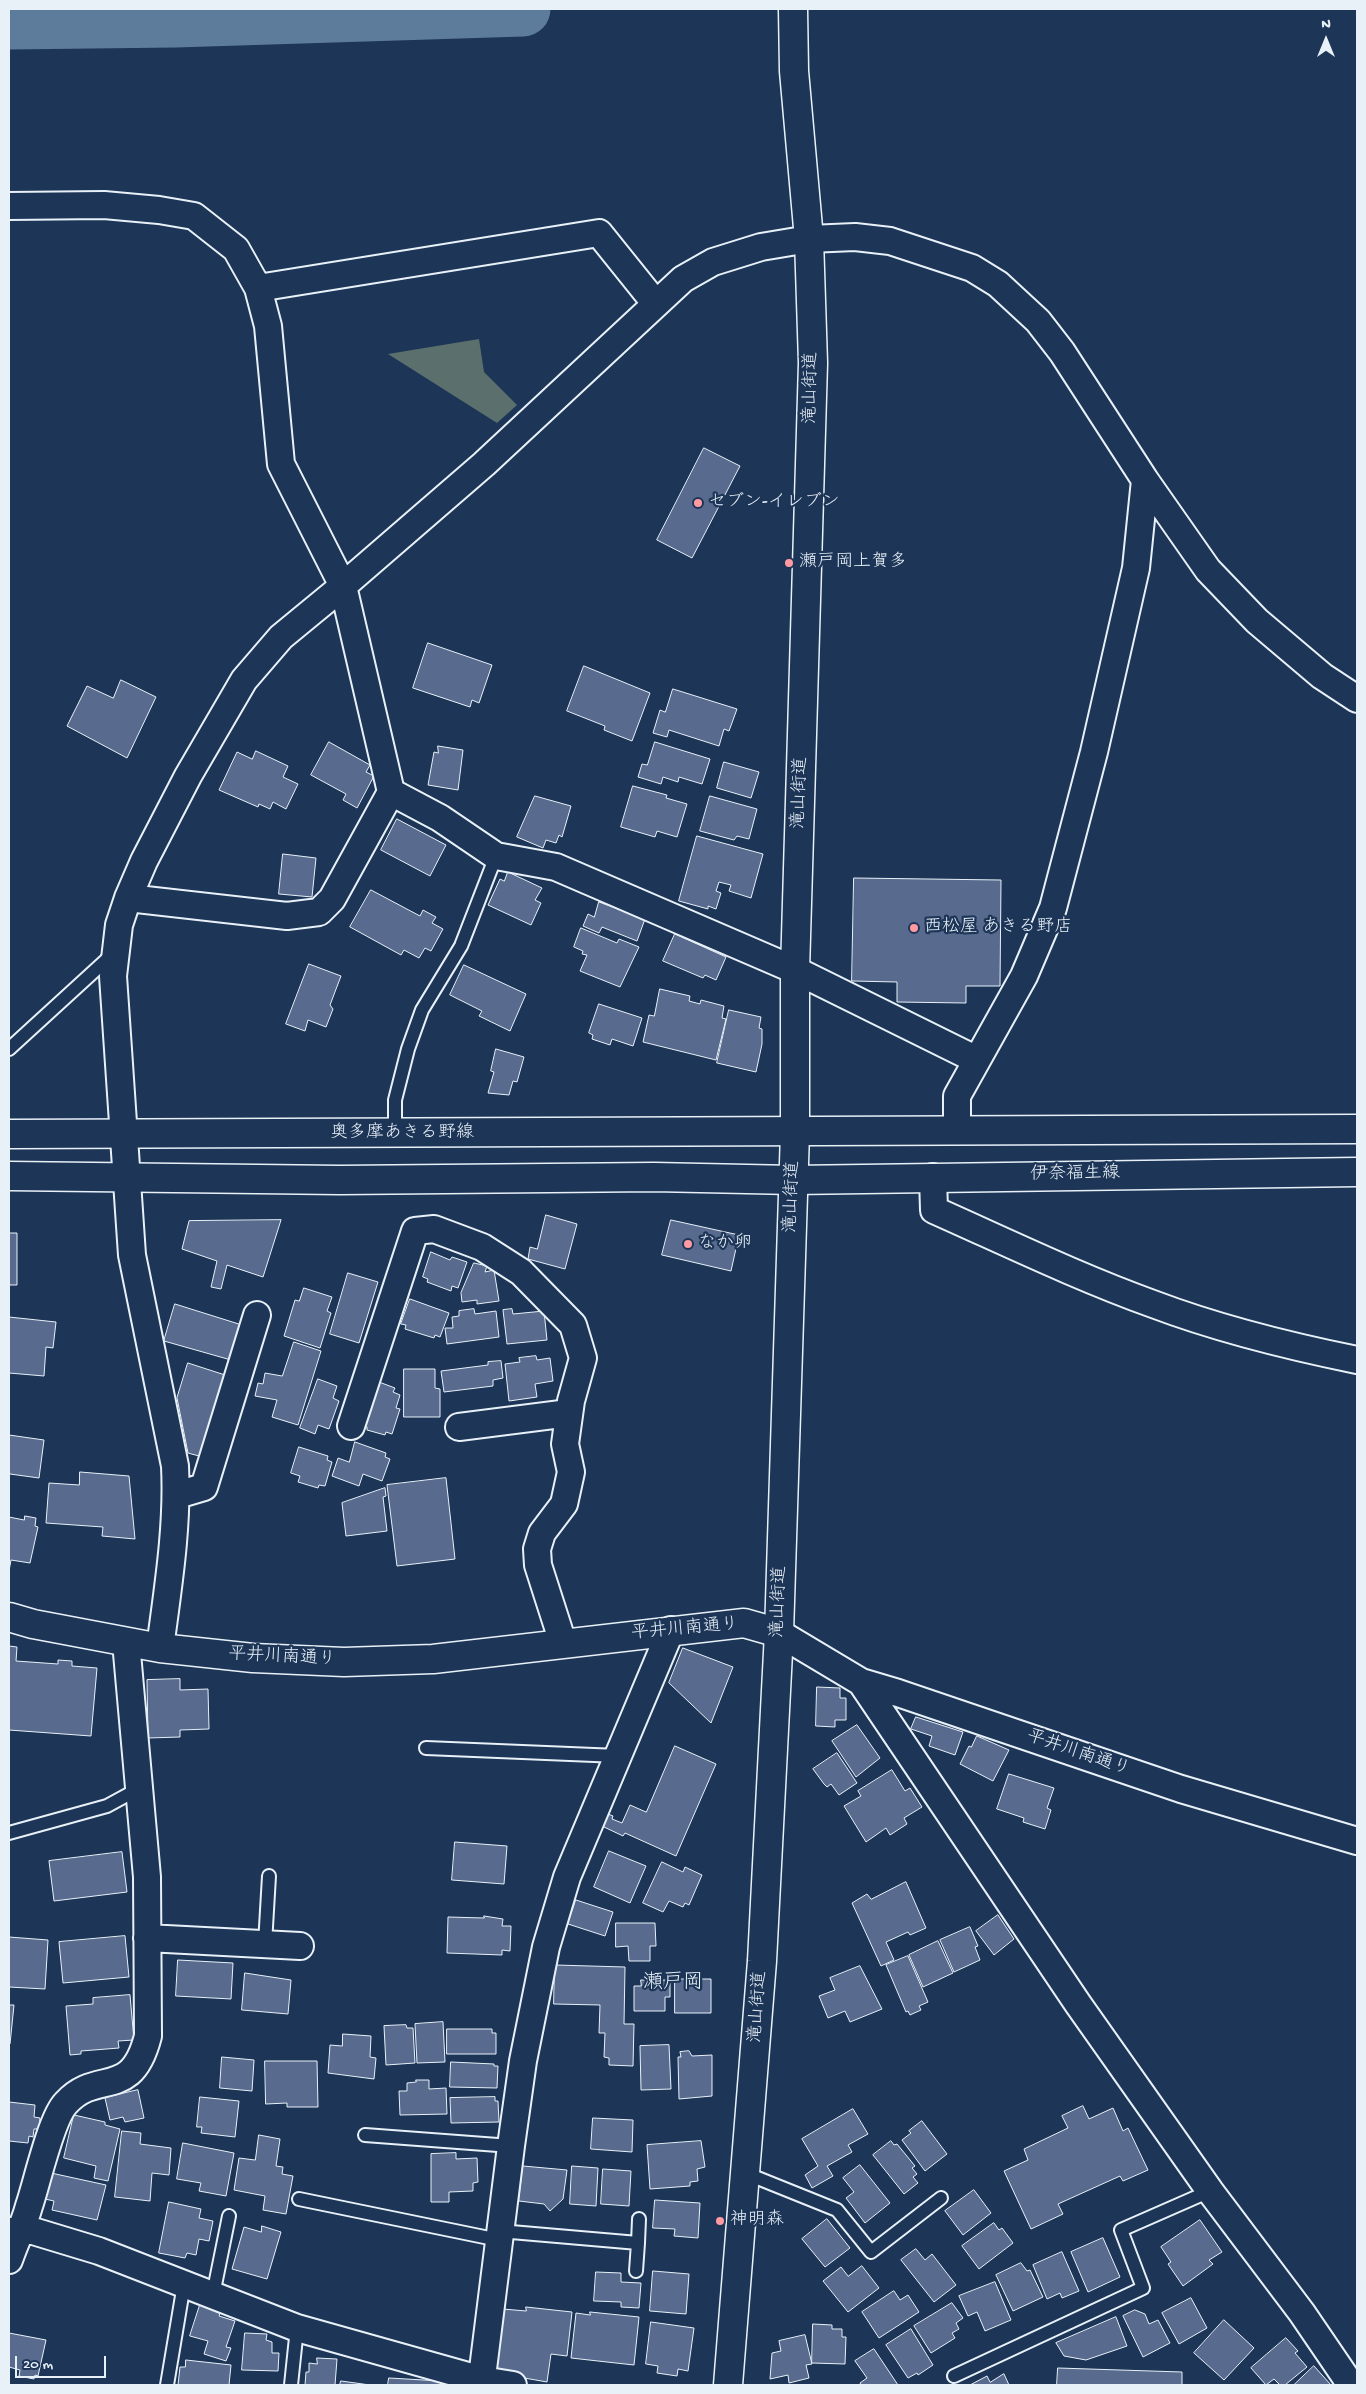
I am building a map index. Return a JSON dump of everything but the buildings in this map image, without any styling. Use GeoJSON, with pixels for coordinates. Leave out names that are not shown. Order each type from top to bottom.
{"type":"FeatureCollection","features":[{"type":"Feature","properties":{"kind":"main road","name":"滝山街道"},"geometry":{"type":"LineString","coordinates":[[728,2385],[762,1960],[779,1634],[795,1132],[795,970],[813,363],[810,238],[794,71],[793,9]]}},
{"type":"Feature","properties":{"kind":"main road"},"geometry":{"type":"LineString","coordinates":[[795,1132],[1357,1129]]}},
{"type":"Feature","properties":{"kind":"main road","name":"奥多摩あきる野線"},"geometry":{"type":"LineString","coordinates":[[9,1134],[795,1132]]}},
{"type":"Feature","properties":{"kind":"main road","name":"伊奈福生線"},"geometry":{"type":"LineString","coordinates":[[793,1180],[1357,1172]]}},
{"type":"Feature","properties":{"kind":"main road"},"geometry":{"type":"LineString","coordinates":[[9,1176],[340,1180],[654,1177],[793,1180]]}},
{"type":"Feature","properties":{"kind":"main road","name":"平井川南通り"},"geometry":{"type":"LineString","coordinates":[[9,1617],[160,1648],[253,1658],[344,1662],[433,1659],[562,1642],[744,1623],[779,1634]]}},
{"type":"Feature","properties":{"kind":"street"},"geometry":{"type":"LineString","coordinates":[[9,206],[104,205],[160,210],[194,216],[236,249],[258,288],[268,326],[281,464],[343,586],[391,792],[332,899],[319,912],[287,916],[128,898]]}},
{"type":"Feature","properties":{"kind":"street"},"geometry":{"type":"LineString","coordinates":[[258,288],[599,234],[656,304]]}},
{"type":"Feature","properties":{"kind":"street"},"geometry":{"type":"LineString","coordinates":[[160,1648],[176,1521],[177,1495],[175,1466],[132,1256],[113,976],[114,953],[119,925],[128,898],[144,861],[188,776],[244,680],[281,637],[484,464],[683,279],[713,262],[760,247],[810,238],[856,237],[890,241],[972,268],[998,284],[1038,321],[1062,352],[1145,480],[1208,570],[1257,620],[1322,676],[1357,699]]}},
{"type":"Feature","properties":{"kind":"street"},"geometry":{"type":"LineString","coordinates":[[957,1130],[957,1096],[1024,976],[1053,908],[1094,752],[1136,568],[1145,480]]}},
{"type":"Feature","properties":{"kind":"street"},"geometry":{"type":"LineString","coordinates":[[391,792],[440,818],[496,856],[556,867],[795,970],[977,1060]]}},
{"type":"Feature","properties":{"kind":"street"},"geometry":{"type":"LineString","coordinates":[[933,1177],[934,1210],[1041,1258],[1152,1304],[1292,1347],[1357,1360]]}},
{"type":"Feature","properties":{"kind":"street"},"geometry":{"type":"LineString","coordinates":[[350,1426],[415,1231],[434,1229],[482,1247],[521,1272],[573,1324],[583,1358],[569,1413],[565,1444],[571,1472],[564,1504],[542,1533],[538,1549],[538,1565],[562,1642]]}},
{"type":"Feature","properties":{"kind":"street"},"geometry":{"type":"LineString","coordinates":[[177,1495],[204,1487],[257,1315]]}},
{"type":"Feature","properties":{"kind":"street"},"geometry":{"type":"LineString","coordinates":[[459,1427],[569,1413]]}},
{"type":"Feature","properties":{"kind":"street"},"geometry":{"type":"LineString","coordinates":[[481,2383],[511,2146],[539,1976],[554,1916],[671,1630]]}},
{"type":"Feature","properties":{"kind":"street","name":"平井川南通り"},"geometry":{"type":"LineString","coordinates":[[779,1634],[861,1682],[1181,1789],[1357,1841]]}},
{"type":"Feature","properties":{"kind":"street"},"geometry":{"type":"LineString","coordinates":[[9,2260],[14,2231],[64,2104],[80,2091],[130,2074],[143,2057],[148,2036],[147,1877],[126,1642]]}},
{"type":"Feature","properties":{"kind":"street"},"geometry":{"type":"LineString","coordinates":[[861,1682],[1078,2004],[1210,2191],[1302,2313],[1350,2385]]}},
{"type":"Feature","properties":{"kind":"street"},"geometry":{"type":"LineString","coordinates":[[147,1938],[300,1946]]}},
{"type":"Feature","properties":{"kind":"street"},"geometry":{"type":"LineString","coordinates":[[14,2231],[33,2231],[100,2251],[297,2328],[481,2383],[513,2385]]}},
{"type":"Feature","properties":{"kind":"lane"},"geometry":{"type":"LineString","coordinates":[[395,1134],[395,1100],[408,1049],[422,1010],[461,946],[496,856]]}},
{"type":"Feature","properties":{"kind":"lane"},"geometry":{"type":"LineString","coordinates":[[9,1049],[114,953]]}},
{"type":"Feature","properties":{"kind":"lane"},"geometry":{"type":"LineString","coordinates":[[426,1748],[618,1756]]}},
{"type":"Feature","properties":{"kind":"lane"},"geometry":{"type":"LineString","coordinates":[[9,1833],[107,1806],[140,1788]]}},
{"type":"Feature","properties":{"kind":"lane"},"geometry":{"type":"LineString","coordinates":[[266,1944],[269,1876]]}},
{"type":"Feature","properties":{"kind":"lane"},"geometry":{"type":"LineString","coordinates":[[365,2135],[511,2146]]}},
{"type":"Feature","properties":{"kind":"lane"},"geometry":{"type":"LineString","coordinates":[[745,2173],[837,2210],[871,2252],[940,2198]]}},
{"type":"Feature","properties":{"kind":"lane"},"geometry":{"type":"LineString","coordinates":[[954,2376],[1143,2288],[1121,2230],[1210,2191]]}},
{"type":"Feature","properties":{"kind":"lane"},"geometry":{"type":"LineString","coordinates":[[299,2199],[499,2240],[511,2232],[638,2243]]}},
{"type":"Feature","properties":{"kind":"lane"},"geometry":{"type":"LineString","coordinates":[[213,2295],[229,2216]]}},
{"type":"Feature","properties":{"kind":"lane"},"geometry":{"type":"LineString","coordinates":[[636,2272],[639,2219]]}},
{"type":"Feature","properties":{"kind":"lane"},"geometry":{"type":"LineString","coordinates":[[167,2385],[184,2284]]}},
{"type":"Feature","properties":{"kind":"lane"},"geometry":{"type":"LineString","coordinates":[[291,2385],[297,2328]]}},
{"type":"Feature","properties":{"kind":"green space"},"geometry":{"type":"Polygon","coordinates":[[[479,339],[484,372],[517,405],[497,423],[388,354],[479,339]]]}},
{"type":"Feature","properties":{"kind":"waterway"},"geometry":{"type":"LineString","coordinates":[[9,22],[176,20],[523,9]]}},
{"type":"Feature","properties":{"kind":"place","name":"セブン-イレブン"},"geometry":{"type":"Point","coordinates":[698,503]}},
{"type":"Feature","properties":{"kind":"place","name":"瀬戸岡上賀多"},"geometry":{"type":"Point","coordinates":[789,563]}},
{"type":"Feature","properties":{"kind":"place","name":"西松屋 あきる野店"},"geometry":{"type":"Point","coordinates":[914,928]}},
{"type":"Feature","properties":{"kind":"place","name":"なか卵"},"geometry":{"type":"Point","coordinates":[688,1244]}},
{"type":"Feature","properties":{"kind":"place","name":"神明森"},"geometry":{"type":"Point","coordinates":[720,2221]}},
{"type":"Feature","properties":{"kind":"district","name":"瀬戸岡"},"geometry":{"type":"Point","coordinates":[673,1984]}}]}
